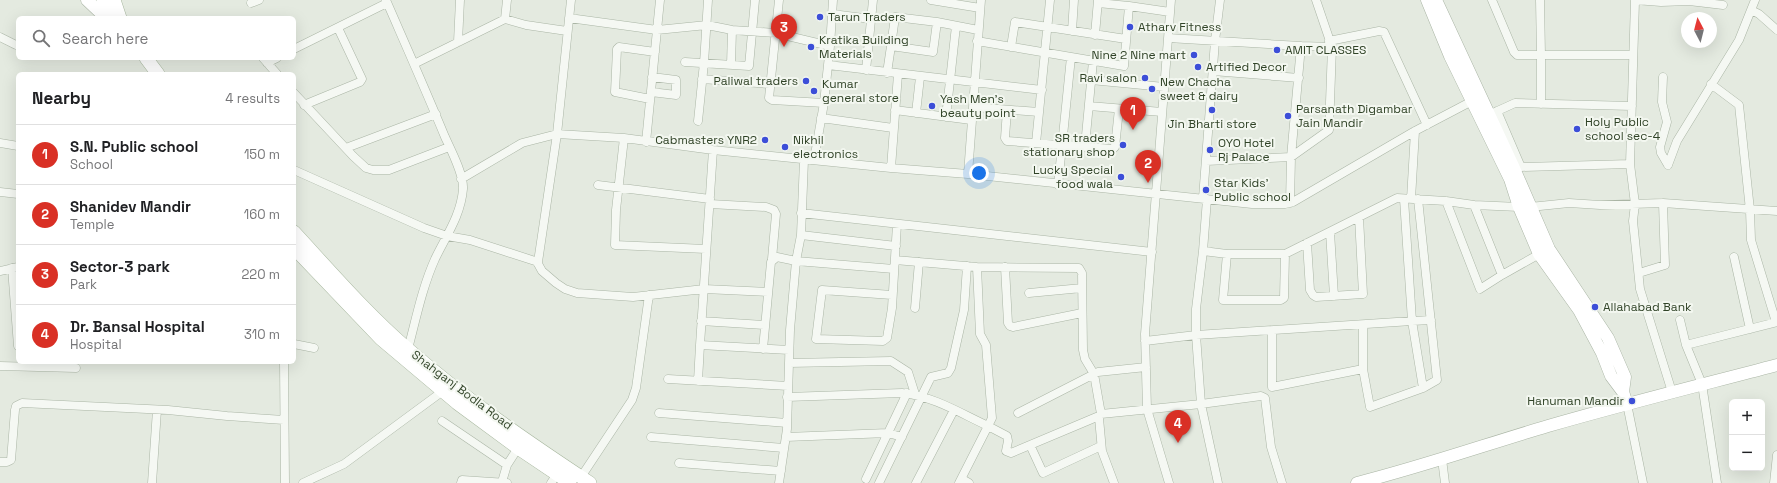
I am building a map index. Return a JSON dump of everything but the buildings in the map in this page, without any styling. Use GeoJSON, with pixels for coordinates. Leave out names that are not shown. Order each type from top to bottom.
{"type":"FeatureCollection","features":[{"type":"Feature","properties":{"kind":"main road"},"geometry":{"type":"LineString","coordinates":[[103,0],[108,16]]}},
{"type":"Feature","properties":{"kind":"main road"},"geometry":{"type":"LineString","coordinates":[[114,0],[119,16]]}},
{"type":"Feature","properties":{"kind":"main road"},"geometry":{"type":"LineString","coordinates":[[138,60],[148,72]]}},
{"type":"Feature","properties":{"kind":"main road"},"geometry":{"type":"LineString","coordinates":[[148,60],[156,72]]}},
{"type":"Feature","properties":{"kind":"main road","name":"Shahganj Bodla Road"},"geometry":{"type":"LineString","coordinates":[[296,234],[361,304],[408,349],[462,393],[580,481]]}},
{"type":"Feature","properties":{"kind":"main road","name":"Shahganj Bodla Road"},"geometry":{"type":"LineString","coordinates":[[296,250],[381,339],[443,392],[518,448],[554,479],[580,481]]}},
{"type":"Feature","properties":{"kind":"street"},"geometry":{"type":"LineString","coordinates":[[87,0],[104,16]]}},
{"type":"Feature","properties":{"kind":"street"},"geometry":{"type":"LineString","coordinates":[[251,3],[259,0]]}},
{"type":"Feature","properties":{"kind":"street"},"geometry":{"type":"LineString","coordinates":[[458,42],[460,0]]}},
{"type":"Feature","properties":{"kind":"street"},"geometry":{"type":"LineString","coordinates":[[505,19],[507,0]]}},
{"type":"Feature","properties":{"kind":"street"},"geometry":{"type":"LineString","coordinates":[[536,262],[539,260],[557,134],[571,0]]}},
{"type":"Feature","properties":{"kind":"street"},"geometry":{"type":"LineString","coordinates":[[646,142],[660,0]]}},
{"type":"Feature","properties":{"kind":"street"},"geometry":{"type":"LineString","coordinates":[[698,121],[704,63],[708,0]]}},
{"type":"Feature","properties":{"kind":"street"},"geometry":{"type":"LineString","coordinates":[[685,62],[748,67],[750,65],[755,0]]}},
{"type":"Feature","properties":{"kind":"street"},"geometry":{"type":"LineString","coordinates":[[779,0],[769,96],[772,100],[824,103]]}},
{"type":"Feature","properties":{"kind":"street"},"geometry":{"type":"LineString","coordinates":[[814,160],[824,103],[833,0]]}},
{"type":"Feature","properties":{"kind":"street"},"geometry":{"type":"LineString","coordinates":[[866,70],[873,0]]}},
{"type":"Feature","properties":{"kind":"street"},"geometry":{"type":"LineString","coordinates":[[931,0],[980,4],[968,174]]}},
{"type":"Feature","properties":{"kind":"street"},"geometry":{"type":"LineString","coordinates":[[1036,142],[1046,53],[1050,0]]}},
{"type":"Feature","properties":{"kind":"street"},"geometry":{"type":"LineString","coordinates":[[1072,31],[1074,0]]}},
{"type":"Feature","properties":{"kind":"street"},"geometry":{"type":"LineString","coordinates":[[1169,483],[1147,409],[1145,341],[1171,0]]}},
{"type":"Feature","properties":{"kind":"street"},"geometry":{"type":"LineString","coordinates":[[1218,483],[1201,404],[1196,335],[1196,309],[1203,251],[1206,161],[1215,41],[1220,0]]}},
{"type":"Feature","properties":{"kind":"street"},"geometry":{"type":"LineString","coordinates":[[1206,161],[1292,157],[1329,130],[1330,44],[1316,0]]}},
{"type":"Feature","properties":{"kind":"street"},"geometry":{"type":"LineString","coordinates":[[1427,0],[1450,56],[1476,99],[1493,113],[1521,167],[1630,164]]}},
{"type":"Feature","properties":{"kind":"street"},"geometry":{"type":"LineString","coordinates":[[1436,0],[1510,179],[1525,207],[1544,251],[1608,338],[1625,377],[1623,392],[1627,404],[1643,483]]}},
{"type":"Feature","properties":{"kind":"street"},"geometry":{"type":"LineString","coordinates":[[1492,0],[1514,52],[1517,55],[1633,55]]}},
{"type":"Feature","properties":{"kind":"street"},"geometry":{"type":"LineString","coordinates":[[1540,0],[1541,104]]}},
{"type":"Feature","properties":{"kind":"street"},"geometry":{"type":"LineString","coordinates":[[1672,392],[1640,289],[1633,221],[1635,204],[1630,164],[1635,0],[1689,1],[1723,4]]}},
{"type":"Feature","properties":{"kind":"street"},"geometry":{"type":"LineString","coordinates":[[1663,78],[1662,102],[1667,122],[1660,147],[1661,153],[1668,165],[1677,142],[1738,40],[1755,0]]}},
{"type":"Feature","properties":{"kind":"street"},"geometry":{"type":"LineString","coordinates":[[296,48],[338,28],[387,1],[450,147],[463,188],[461,203],[435,259],[420,299],[408,349]]}},
{"type":"Feature","properties":{"kind":"street"},"geometry":{"type":"LineString","coordinates":[[1095,35],[1098,2],[1170,12]]}},
{"type":"Feature","properties":{"kind":"street"},"geometry":{"type":"LineString","coordinates":[[977,41],[1124,66],[1129,6]]}},
{"type":"Feature","properties":{"kind":"street"},"geometry":{"type":"LineString","coordinates":[[1751,10],[1759,14],[1777,30]]}},
{"type":"Feature","properties":{"kind":"street"},"geometry":{"type":"LineString","coordinates":[[832,14],[871,19]]}},
{"type":"Feature","properties":{"kind":"street"},"geometry":{"type":"LineString","coordinates":[[887,72],[895,17],[937,22],[978,30]]}},
{"type":"Feature","properties":{"kind":"street"},"geometry":{"type":"LineString","coordinates":[[569,18],[657,30],[707,25],[732,30],[775,33],[830,46]]}},
{"type":"Feature","properties":{"kind":"street"},"geometry":{"type":"LineString","coordinates":[[414,64],[505,19],[526,25],[567,31]]}},
{"type":"Feature","properties":{"kind":"street"},"geometry":{"type":"LineString","coordinates":[[891,46],[933,52],[937,22]]}},
{"type":"Feature","properties":{"kind":"street"},"geometry":{"type":"LineString","coordinates":[[1011,47],[1015,22],[1126,39]]}},
{"type":"Feature","properties":{"kind":"street"},"geometry":{"type":"LineString","coordinates":[[946,117],[956,26]]}},
{"type":"Feature","properties":{"kind":"street"},"geometry":{"type":"LineString","coordinates":[[304,105],[360,82],[362,79],[362,75],[338,28]]}},
{"type":"Feature","properties":{"kind":"street"},"geometry":{"type":"LineString","coordinates":[[731,65],[732,30]]}},
{"type":"Feature","properties":{"kind":"street"},"geometry":{"type":"LineString","coordinates":[[1168,38],[1301,46],[1330,44],[1379,31],[1384,32],[1427,125]]}},
{"type":"Feature","properties":{"kind":"street"},"geometry":{"type":"LineString","coordinates":[[0,37],[16,45]]}},
{"type":"Feature","properties":{"kind":"street"},"geometry":{"type":"LineString","coordinates":[[1290,204],[1292,157],[1301,46]]}},
{"type":"Feature","properties":{"kind":"street"},"geometry":{"type":"LineString","coordinates":[[652,77],[676,80],[676,95],[650,95],[615,92],[617,49],[619,47],[655,52]]}},
{"type":"Feature","properties":{"kind":"street"},"geometry":{"type":"LineString","coordinates":[[1058,185],[1071,57]]}},
{"type":"Feature","properties":{"kind":"street"},"geometry":{"type":"LineString","coordinates":[[265,60],[275,72]]}},
{"type":"Feature","properties":{"kind":"street"},"geometry":{"type":"LineString","coordinates":[[1085,146],[1093,60]]}},
{"type":"Feature","properties":{"kind":"street"},"geometry":{"type":"LineString","coordinates":[[828,66],[1042,90]]}},
{"type":"Feature","properties":{"kind":"street"},"geometry":{"type":"LineString","coordinates":[[1213,71],[1299,78]]}},
{"type":"Feature","properties":{"kind":"street"},"geometry":{"type":"LineString","coordinates":[[891,168],[898,74]]}},
{"type":"Feature","properties":{"kind":"street"},"geometry":{"type":"LineString","coordinates":[[916,113],[920,77]]}},
{"type":"Feature","properties":{"kind":"street"},"geometry":{"type":"LineString","coordinates":[[702,80],[770,84]]}},
{"type":"Feature","properties":{"kind":"street"},"geometry":{"type":"LineString","coordinates":[[1091,80],[1164,87]]}},
{"type":"Feature","properties":{"kind":"street"},"geometry":{"type":"LineString","coordinates":[[1686,345],[1777,322],[1751,240],[1750,210],[1739,104],[1711,84]]}},
{"type":"Feature","properties":{"kind":"street"},"geometry":{"type":"LineString","coordinates":[[296,95],[366,168],[380,171],[389,170],[450,147]]}},
{"type":"Feature","properties":{"kind":"street"},"geometry":{"type":"LineString","coordinates":[[461,179],[522,143],[557,134],[624,138],[646,142],[804,160],[968,174],[1058,185],[1156,193],[1252,204],[1290,204],[1415,131],[1476,99]]}},
{"type":"Feature","properties":{"kind":"street"},"geometry":{"type":"LineString","coordinates":[[1493,113],[1515,103],[1632,106]]}},
{"type":"Feature","properties":{"kind":"street"},"geometry":{"type":"LineString","coordinates":[[1089,106],[1162,112]]}},
{"type":"Feature","properties":{"kind":"street"},"geometry":{"type":"LineString","coordinates":[[973,108],[1039,112]]}},
{"type":"Feature","properties":{"kind":"street"},"geometry":{"type":"LineString","coordinates":[[1007,110],[1005,140],[1114,148],[1120,109]]}},
{"type":"Feature","properties":{"kind":"street"},"geometry":{"type":"LineString","coordinates":[[895,110],[972,120]]}},
{"type":"Feature","properties":{"kind":"street"},"geometry":{"type":"LineString","coordinates":[[1493,113],[1514,166],[1525,207]]}},
{"type":"Feature","properties":{"kind":"street"},"geometry":{"type":"LineString","coordinates":[[346,148],[436,114]]}},
{"type":"Feature","properties":{"kind":"street"},"geometry":{"type":"LineString","coordinates":[[821,118],[893,128]]}},
{"type":"Feature","properties":{"kind":"street"},"geometry":{"type":"LineString","coordinates":[[1415,131],[1411,199],[1412,321],[1423,388]]}},
{"type":"Feature","properties":{"kind":"street"},"geometry":{"type":"LineString","coordinates":[[624,138],[616,210],[615,245],[706,249]]}},
{"type":"Feature","properties":{"kind":"street"},"geometry":{"type":"LineString","coordinates":[[0,143],[16,146]]}},
{"type":"Feature","properties":{"kind":"street"},"geometry":{"type":"LineString","coordinates":[[698,381],[713,150]]}},
{"type":"Feature","properties":{"kind":"street"},"geometry":{"type":"LineString","coordinates":[[779,483],[786,437],[789,350],[796,261],[801,235],[804,160]]}},
{"type":"Feature","properties":{"kind":"street"},"geometry":{"type":"LineString","coordinates":[[296,171],[424,228],[447,236],[470,240],[536,262],[542,271],[556,283],[577,294],[633,297],[704,289],[768,292]]}},
{"type":"Feature","properties":{"kind":"street"},"geometry":{"type":"LineString","coordinates":[[598,185],[710,202],[766,207],[774,210],[776,214],[763,349]]}},
{"type":"Feature","properties":{"kind":"street"},"geometry":{"type":"LineString","coordinates":[[0,192],[16,194]]}},
{"type":"Feature","properties":{"kind":"street"},"geometry":{"type":"LineString","coordinates":[[1203,251],[1227,254],[1285,254],[1396,198],[1446,201],[1474,206],[1525,207],[1569,203],[1600,205],[1663,203],[1777,212]]}},
{"type":"Feature","properties":{"kind":"street"},"geometry":{"type":"LineString","coordinates":[[1363,325],[1363,369],[1370,408],[1423,388],[1437,380],[1431,320],[1411,199]]}},
{"type":"Feature","properties":{"kind":"street"},"geometry":{"type":"LineString","coordinates":[[1446,201],[1480,289],[1544,251]]}},
{"type":"Feature","properties":{"kind":"street"},"geometry":{"type":"LineString","coordinates":[[1639,273],[1665,265],[1663,203]]}},
{"type":"Feature","properties":{"kind":"street"},"geometry":{"type":"LineString","coordinates":[[1474,206],[1502,275]]}},
{"type":"Feature","properties":{"kind":"street"},"geometry":{"type":"LineString","coordinates":[[801,213],[1152,252]]}},
{"type":"Feature","properties":{"kind":"street"},"geometry":{"type":"LineString","coordinates":[[1307,243],[1311,294],[1316,297],[1362,294],[1359,217]]}},
{"type":"Feature","properties":{"kind":"street"},"geometry":{"type":"LineString","coordinates":[[892,295],[822,290],[816,339],[885,340],[888,336],[892,295],[895,260],[897,224]]}},
{"type":"Feature","properties":{"kind":"street"},"geometry":{"type":"LineString","coordinates":[[1330,232],[1334,296]]}},
{"type":"Feature","properties":{"kind":"street"},"geometry":{"type":"LineString","coordinates":[[801,235],[896,246]]}},
{"type":"Feature","properties":{"kind":"street"},"geometry":{"type":"LineString","coordinates":[[1227,254],[1222,298],[1226,301],[1283,299],[1285,296],[1285,254]]}},
{"type":"Feature","properties":{"kind":"street"},"geometry":{"type":"LineString","coordinates":[[772,259],[777,257],[796,261],[894,269]]}},
{"type":"Feature","properties":{"kind":"street"},"geometry":{"type":"LineString","coordinates":[[1734,257],[1750,329]]}},
{"type":"Feature","properties":{"kind":"street"},"geometry":{"type":"LineString","coordinates":[[895,260],[967,266],[1077,267],[1081,270],[1083,350],[1085,359],[1094,374],[1100,415],[1101,446],[1114,483]]}},
{"type":"Feature","properties":{"kind":"street"},"geometry":{"type":"LineString","coordinates":[[915,308],[919,262]]}},
{"type":"Feature","properties":{"kind":"street"},"geometry":{"type":"LineString","coordinates":[[866,479],[888,433],[915,394],[931,377],[948,373],[951,368],[963,313],[967,266]]}},
{"type":"Feature","properties":{"kind":"street"},"geometry":{"type":"LineString","coordinates":[[969,483],[960,481],[992,418],[986,345],[980,334],[977,266]]}},
{"type":"Feature","properties":{"kind":"street"},"geometry":{"type":"LineString","coordinates":[[1005,267],[1008,323],[1010,326],[1013,327],[1082,313]]}},
{"type":"Feature","properties":{"kind":"street"},"geometry":{"type":"LineString","coordinates":[[0,270],[15,268],[16,294]]}},
{"type":"Feature","properties":{"kind":"street"},"geometry":{"type":"LineString","coordinates":[[1029,293],[1082,288]]}},
{"type":"Feature","properties":{"kind":"street"},"geometry":{"type":"LineString","coordinates":[[580,481],[632,400],[636,388],[649,295]]}},
{"type":"Feature","properties":{"kind":"street"},"geometry":{"type":"LineString","coordinates":[[1145,341],[1196,335],[1431,320]]}},
{"type":"Feature","properties":{"kind":"street"},"geometry":{"type":"LineString","coordinates":[[1680,320],[1686,345],[1702,384],[1717,483]]}},
{"type":"Feature","properties":{"kind":"street"},"geometry":{"type":"LineString","coordinates":[[701,321],[765,325]]}},
{"type":"Feature","properties":{"kind":"street"},"geometry":{"type":"LineString","coordinates":[[1272,330],[1272,387],[1363,369]]}},
{"type":"Feature","properties":{"kind":"street"},"geometry":{"type":"LineString","coordinates":[[296,344],[314,348]]}},
{"type":"Feature","properties":{"kind":"street"},"geometry":{"type":"LineString","coordinates":[[700,345],[789,350]]}},
{"type":"Feature","properties":{"kind":"street"},"geometry":{"type":"LineString","coordinates":[[789,363],[890,361],[908,372],[915,394],[902,437],[882,481]]}},
{"type":"Feature","properties":{"kind":"street"},"geometry":{"type":"LineString","coordinates":[[0,366],[19,364],[76,368]]}},
{"type":"Feature","properties":{"kind":"street"},"geometry":{"type":"LineString","coordinates":[[284,364],[286,483]]}},
{"type":"Feature","properties":{"kind":"street"},"geometry":{"type":"LineString","coordinates":[[1363,482],[1390,476],[1547,427],[1627,404],[1777,365]]}},
{"type":"Feature","properties":{"kind":"street"},"geometry":{"type":"LineString","coordinates":[[1018,413],[1102,371],[1146,367]]}},
{"type":"Feature","properties":{"kind":"street"},"geometry":{"type":"LineString","coordinates":[[668,379],[788,386]]}},
{"type":"Feature","properties":{"kind":"street"},"geometry":{"type":"LineString","coordinates":[[303,483],[344,464],[443,392]]}},
{"type":"Feature","properties":{"kind":"street"},"geometry":{"type":"LineString","coordinates":[[787,397],[915,394],[954,410],[1007,436],[1008,441],[1006,451],[1009,453],[1100,415],[1264,396],[1271,447],[1282,483]]}},
{"type":"Feature","properties":{"kind":"street"},"geometry":{"type":"LineString","coordinates":[[0,462],[8,462],[11,460],[15,410],[18,404],[156,410],[284,420]]}},
{"type":"Feature","properties":{"kind":"street"},"geometry":{"type":"LineString","coordinates":[[152,483],[156,410]]}},
{"type":"Feature","properties":{"kind":"street"},"geometry":{"type":"LineString","coordinates":[[916,483],[954,410]]}},
{"type":"Feature","properties":{"kind":"street"},"geometry":{"type":"LineString","coordinates":[[659,413],[787,423]]}},
{"type":"Feature","properties":{"kind":"street"},"geometry":{"type":"LineString","coordinates":[[442,421],[507,464]]}},
{"type":"Feature","properties":{"kind":"street"},"geometry":{"type":"LineString","coordinates":[[786,437],[888,433],[902,437]]}},
{"type":"Feature","properties":{"kind":"street"},"geometry":{"type":"LineString","coordinates":[[651,437],[784,448]]}},
{"type":"Feature","properties":{"kind":"street"},"geometry":{"type":"LineString","coordinates":[[1030,445],[1043,473],[1101,446]]}},
{"type":"Feature","properties":{"kind":"street"},"geometry":{"type":"LineString","coordinates":[[461,483],[462,480],[505,483],[507,464],[518,448]]}},
{"type":"Feature","properties":{"kind":"street"},"geometry":{"type":"LineString","coordinates":[[1774,483],[1777,455]]}},
{"type":"Feature","properties":{"kind":"street"},"geometry":{"type":"LineString","coordinates":[[1442,459],[1445,483]]}},
{"type":"Feature","properties":{"kind":"street"},"geometry":{"type":"LineString","coordinates":[[679,463],[781,472]]}},
{"type":"Feature","properties":{"kind":"place","name":"Tarun Traders"},"geometry":{"type":"Point","coordinates":[820,17]}},
{"type":"Feature","properties":{"kind":"place","name":"Atharv Fitness"},"geometry":{"type":"Point","coordinates":[1130,27]}},
{"type":"Feature","properties":{"kind":"place","name":"Sector-3 park"},"geometry":{"type":"Point","coordinates":[784,47]}},
{"type":"Feature","properties":{"kind":"place","name":"Kratika Building Materials"},"geometry":{"type":"Point","coordinates":[811,47]}},
{"type":"Feature","properties":{"kind":"place","name":"AMIT CLASSES"},"geometry":{"type":"Point","coordinates":[1277,50]}},
{"type":"Feature","properties":{"kind":"place","name":"Nine 2 Nine mart"},"geometry":{"type":"Point","coordinates":[1194,55]}},
{"type":"Feature","properties":{"kind":"place","name":"Artified Decor"},"geometry":{"type":"Point","coordinates":[1198,67]}},
{"type":"Feature","properties":{"kind":"place","name":"Ravi salon"},"geometry":{"type":"Point","coordinates":[1145,78]}},
{"type":"Feature","properties":{"kind":"place","name":"Paliwal traders"},"geometry":{"type":"Point","coordinates":[806,81]}},
{"type":"Feature","properties":{"kind":"place","name":"New Chacha sweet & dairy"},"geometry":{"type":"Point","coordinates":[1152,89]}},
{"type":"Feature","properties":{"kind":"place","name":"Kumar general store"},"geometry":{"type":"Point","coordinates":[814,91]}},
{"type":"Feature","properties":{"kind":"place","name":"Yash Men's beauty point"},"geometry":{"type":"Point","coordinates":[932,106]}},
{"type":"Feature","properties":{"kind":"place","name":"Jin Bharti store"},"geometry":{"type":"Point","coordinates":[1212,110]}},
{"type":"Feature","properties":{"kind":"place","name":"Parsanath Digambar Jain Mandir"},"geometry":{"type":"Point","coordinates":[1288,116]}},
{"type":"Feature","properties":{"kind":"place","name":"Holy Public school sec-4"},"geometry":{"type":"Point","coordinates":[1577,129]}},
{"type":"Feature","properties":{"kind":"place","name":"S.N. Public school"},"geometry":{"type":"Point","coordinates":[1133,130]}},
{"type":"Feature","properties":{"kind":"place","name":"Cabmasters YNR2"},"geometry":{"type":"Point","coordinates":[765,140]}},
{"type":"Feature","properties":{"kind":"place","name":"SR traders stationary shop"},"geometry":{"type":"Point","coordinates":[1123,145]}},
{"type":"Feature","properties":{"kind":"place","name":"Nikhil electronics"},"geometry":{"type":"Point","coordinates":[785,147]}},
{"type":"Feature","properties":{"kind":"place","name":"OYO Hotel Rj Palace"},"geometry":{"type":"Point","coordinates":[1210,150]}},
{"type":"Feature","properties":{"kind":"place","name":"Lucky Special food wala"},"geometry":{"type":"Point","coordinates":[1121,177]}},
{"type":"Feature","properties":{"kind":"place","name":"Shanidev Mandir"},"geometry":{"type":"Point","coordinates":[1148,183]}},
{"type":"Feature","properties":{"kind":"place","name":"Star Kids' Public school"},"geometry":{"type":"Point","coordinates":[1206,190]}},
{"type":"Feature","properties":{"kind":"place","name":"Allahabad Bank"},"geometry":{"type":"Point","coordinates":[1595,307]}},
{"type":"Feature","properties":{"kind":"place","name":"Hanuman Mandir"},"geometry":{"type":"Point","coordinates":[1632,401]}},
{"type":"Feature","properties":{"kind":"place","name":"Dr. Bansal Hospital"},"geometry":{"type":"Point","coordinates":[1178,443]}}]}
